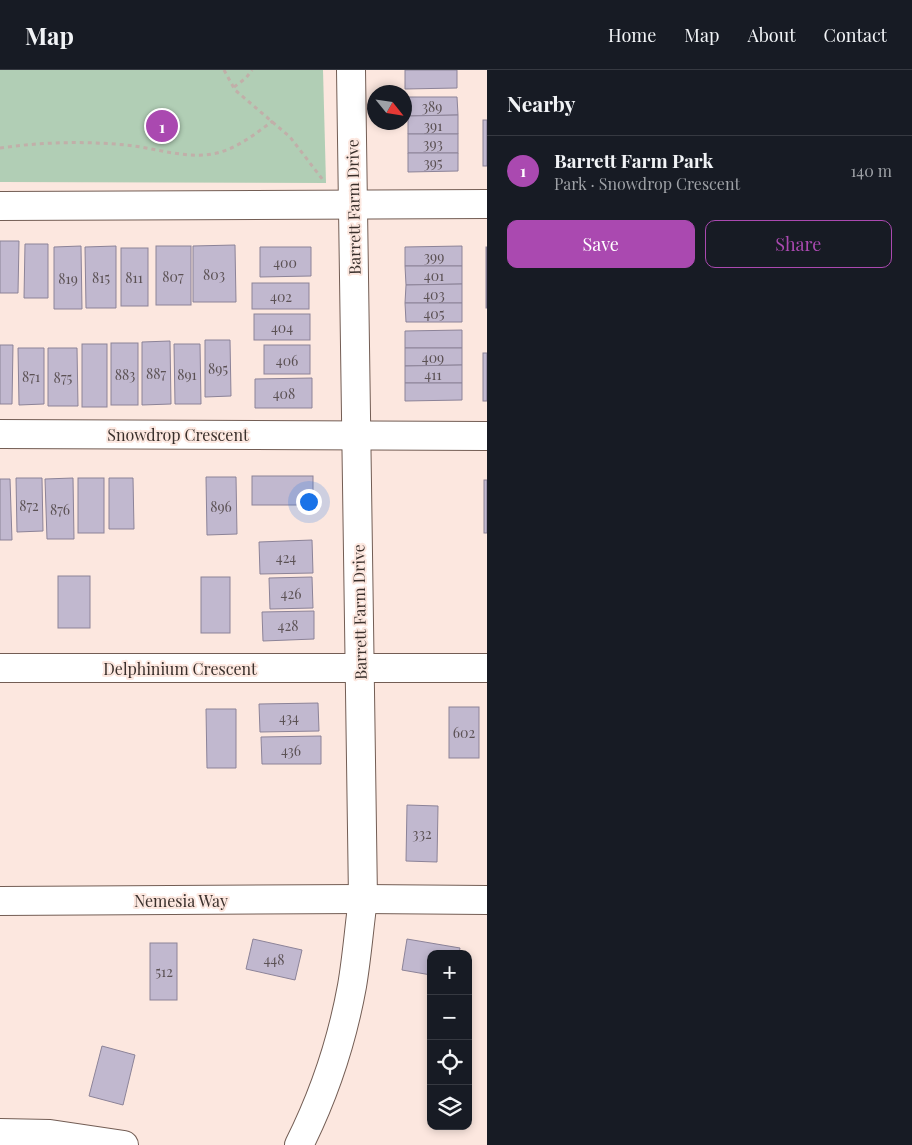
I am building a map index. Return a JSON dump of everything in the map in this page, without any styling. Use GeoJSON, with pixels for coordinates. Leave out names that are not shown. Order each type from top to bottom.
{"type":"FeatureCollection","features":[{"type":"Feature","properties":{"kind":"street","name":"Barrett Farm Drive"},"geometry":{"type":"LineString","coordinates":[[299,1145],[333,1064],[352,986],[363,899],[351,70]]}},
{"type":"Feature","properties":{"kind":"street"},"geometry":{"type":"LineString","coordinates":[[0,206],[487,204]]}},
{"type":"Feature","properties":{"kind":"street","name":"Snowdrop Crescent"},"geometry":{"type":"LineString","coordinates":[[0,434],[487,436]]}},
{"type":"Feature","properties":{"kind":"street","name":"Delphinium Crescent"},"geometry":{"type":"LineString","coordinates":[[0,668],[487,668]]}},
{"type":"Feature","properties":{"kind":"street","name":"Nemesia Way"},"geometry":{"type":"LineString","coordinates":[[0,900],[487,900]]}},
{"type":"Feature","properties":{"kind":"street"},"geometry":{"type":"LineString","coordinates":[[0,1133],[50,1134],[124,1145]]}},
{"type":"Feature","properties":{"kind":"path"},"geometry":{"type":"LineString","coordinates":[[224,70],[234,87],[246,100],[290,137],[320,178],[326,182]]}},
{"type":"Feature","properties":{"kind":"path"},"geometry":{"type":"LineString","coordinates":[[234,87],[250,71]]}},
{"type":"Feature","properties":{"kind":"path"},"geometry":{"type":"LineString","coordinates":[[0,148],[29,144],[99,142],[141,146],[180,154],[204,155],[230,149],[273,121]]}},
{"type":"Feature","properties":{"kind":"green space"},"geometry":{"type":"Polygon","coordinates":[[[0,70],[323,70],[326,183],[0,182],[0,70]]]}},
{"type":"Feature","properties":{"kind":"building"},"geometry":{"type":"Polygon","coordinates":[[[405,70],[457,70],[457,88],[412,89],[412,85],[405,85],[405,70]]]}},
{"type":"Feature","properties":{"kind":"building"},"geometry":{"type":"Polygon","coordinates":[[[412,97],[457,97],[458,115],[412,116],[412,97]]]}},
{"type":"Feature","properties":{"kind":"building"},"geometry":{"type":"Polygon","coordinates":[[[458,115],[458,134],[408,134],[408,130],[412,130],[412,116],[458,115]]]}},
{"type":"Feature","properties":{"kind":"building"},"geometry":{"type":"Polygon","coordinates":[[[483,120],[487,120],[487,166],[483,166],[483,120]]]}},
{"type":"Feature","properties":{"kind":"building"},"geometry":{"type":"Polygon","coordinates":[[[408,134],[458,134],[458,153],[408,153],[408,134]]]}},
{"type":"Feature","properties":{"kind":"building"},"geometry":{"type":"Polygon","coordinates":[[[408,153],[458,153],[458,171],[408,172],[408,153]]]}},
{"type":"Feature","properties":{"kind":"building"},"geometry":{"type":"Polygon","coordinates":[[[0,241],[19,241],[18,293],[0,293],[0,241]]]}},
{"type":"Feature","properties":{"kind":"building"},"geometry":{"type":"Polygon","coordinates":[[[25,244],[48,244],[48,298],[24,298],[25,244]]]}},
{"type":"Feature","properties":{"kind":"building"},"geometry":{"type":"Polygon","coordinates":[[[235,245],[236,302],[193,302],[193,246],[235,245]]]}},
{"type":"Feature","properties":{"kind":"building"},"geometry":{"type":"Polygon","coordinates":[[[81,246],[82,309],[54,309],[54,247],[81,246]]]}},
{"type":"Feature","properties":{"kind":"building"},"geometry":{"type":"Polygon","coordinates":[[[116,246],[116,308],[86,308],[85,247],[116,246]]]}},
{"type":"Feature","properties":{"kind":"building"},"geometry":{"type":"Polygon","coordinates":[[[156,246],[191,246],[191,305],[156,305],[156,246]]]}},
{"type":"Feature","properties":{"kind":"building"},"geometry":{"type":"Polygon","coordinates":[[[462,246],[462,266],[405,266],[405,247],[462,246]]]}},
{"type":"Feature","properties":{"kind":"building"},"geometry":{"type":"Polygon","coordinates":[[[260,247],[311,247],[311,276],[260,277],[260,247]]]}},
{"type":"Feature","properties":{"kind":"building"},"geometry":{"type":"Polygon","coordinates":[[[487,247],[487,308],[486,308],[487,247]]]}},
{"type":"Feature","properties":{"kind":"building"},"geometry":{"type":"Polygon","coordinates":[[[121,248],[148,248],[148,306],[121,306],[121,248]]]}},
{"type":"Feature","properties":{"kind":"building"},"geometry":{"type":"Polygon","coordinates":[[[405,266],[462,266],[462,284],[406,285],[405,266]]]}},
{"type":"Feature","properties":{"kind":"building"},"geometry":{"type":"Polygon","coordinates":[[[252,283],[309,283],[309,309],[252,309],[252,283]]]}},
{"type":"Feature","properties":{"kind":"building"},"geometry":{"type":"Polygon","coordinates":[[[462,284],[462,303],[405,303],[406,285],[462,284]]]}},
{"type":"Feature","properties":{"kind":"building"},"geometry":{"type":"Polygon","coordinates":[[[405,303],[462,303],[462,322],[406,322],[405,303]]]}},
{"type":"Feature","properties":{"kind":"building"},"geometry":{"type":"Polygon","coordinates":[[[254,314],[310,314],[310,340],[254,340],[254,314]]]}},
{"type":"Feature","properties":{"kind":"building"},"geometry":{"type":"Polygon","coordinates":[[[462,330],[462,348],[405,348],[405,331],[462,330]]]}},
{"type":"Feature","properties":{"kind":"building"},"geometry":{"type":"Polygon","coordinates":[[[205,340],[230,340],[231,396],[205,397],[205,340]]]}},
{"type":"Feature","properties":{"kind":"building"},"geometry":{"type":"Polygon","coordinates":[[[170,341],[171,404],[142,405],[142,342],[170,341]]]}},
{"type":"Feature","properties":{"kind":"building"},"geometry":{"type":"Polygon","coordinates":[[[111,343],[138,343],[138,405],[111,405],[111,343]]]}},
{"type":"Feature","properties":{"kind":"building"},"geometry":{"type":"Polygon","coordinates":[[[82,344],[107,344],[107,407],[82,407],[82,344]]]}},
{"type":"Feature","properties":{"kind":"building"},"geometry":{"type":"Polygon","coordinates":[[[174,344],[200,344],[201,404],[175,404],[174,344]]]}},
{"type":"Feature","properties":{"kind":"building"},"geometry":{"type":"Polygon","coordinates":[[[0,345],[13,345],[12,404],[0,404],[0,345]]]}},
{"type":"Feature","properties":{"kind":"building"},"geometry":{"type":"Polygon","coordinates":[[[264,345],[310,345],[310,374],[264,374],[264,345]]]}},
{"type":"Feature","properties":{"kind":"building"},"geometry":{"type":"Polygon","coordinates":[[[18,348],[44,348],[44,404],[19,405],[18,348]]]}},
{"type":"Feature","properties":{"kind":"building"},"geometry":{"type":"Polygon","coordinates":[[[48,348],[77,348],[78,406],[48,406],[48,348]]]}},
{"type":"Feature","properties":{"kind":"building"},"geometry":{"type":"Polygon","coordinates":[[[405,348],[462,348],[462,365],[405,366],[405,348]]]}},
{"type":"Feature","properties":{"kind":"building"},"geometry":{"type":"Polygon","coordinates":[[[483,353],[487,353],[487,401],[483,401],[483,353]]]}},
{"type":"Feature","properties":{"kind":"building"},"geometry":{"type":"Polygon","coordinates":[[[462,365],[462,383],[405,383],[405,366],[462,365]]]}},
{"type":"Feature","properties":{"kind":"building"},"geometry":{"type":"Polygon","coordinates":[[[312,378],[312,408],[255,408],[255,379],[312,378]]]}},
{"type":"Feature","properties":{"kind":"building"},"geometry":{"type":"Polygon","coordinates":[[[405,383],[462,383],[462,400],[405,401],[405,383]]]}},
{"type":"Feature","properties":{"kind":"building"},"geometry":{"type":"Polygon","coordinates":[[[252,476],[313,476],[313,505],[252,505],[252,476]]]}},
{"type":"Feature","properties":{"kind":"building"},"geometry":{"type":"Polygon","coordinates":[[[206,477],[236,477],[237,534],[207,535],[206,477]]]}},
{"type":"Feature","properties":{"kind":"building"},"geometry":{"type":"Polygon","coordinates":[[[16,478],[42,478],[43,531],[17,532],[16,478]]]}},
{"type":"Feature","properties":{"kind":"building"},"geometry":{"type":"Polygon","coordinates":[[[73,478],[74,539],[47,539],[45,479],[73,478]]]}},
{"type":"Feature","properties":{"kind":"building"},"geometry":{"type":"Polygon","coordinates":[[[78,478],[104,478],[104,533],[78,533],[78,478]]]}},
{"type":"Feature","properties":{"kind":"building"},"geometry":{"type":"Polygon","coordinates":[[[109,478],[133,478],[134,529],[109,529],[109,478]]]}},
{"type":"Feature","properties":{"kind":"building"},"geometry":{"type":"Polygon","coordinates":[[[0,479],[10,479],[12,540],[0,540],[0,479]]]}},
{"type":"Feature","properties":{"kind":"building"},"geometry":{"type":"Polygon","coordinates":[[[484,480],[487,480],[487,533],[484,533],[484,480]]]}},
{"type":"Feature","properties":{"kind":"building"},"geometry":{"type":"Polygon","coordinates":[[[312,540],[313,573],[260,574],[259,542],[312,540]]]}},
{"type":"Feature","properties":{"kind":"building"},"geometry":{"type":"Polygon","coordinates":[[[58,576],[90,576],[90,628],[58,628],[58,576]]]}},
{"type":"Feature","properties":{"kind":"building"},"geometry":{"type":"Polygon","coordinates":[[[201,577],[230,577],[230,633],[201,633],[201,577]]]}},
{"type":"Feature","properties":{"kind":"building"},"geometry":{"type":"Polygon","coordinates":[[[312,577],[313,608],[270,609],[269,578],[312,577]]]}},
{"type":"Feature","properties":{"kind":"building"},"geometry":{"type":"Polygon","coordinates":[[[314,611],[314,639],[263,641],[262,612],[314,611]]]}},
{"type":"Feature","properties":{"kind":"building"},"geometry":{"type":"Polygon","coordinates":[[[318,703],[319,731],[260,732],[259,704],[318,703]]]}},
{"type":"Feature","properties":{"kind":"building"},"geometry":{"type":"Polygon","coordinates":[[[449,707],[479,707],[479,758],[449,758],[449,707]]]}},
{"type":"Feature","properties":{"kind":"building"},"geometry":{"type":"Polygon","coordinates":[[[206,709],[236,709],[236,768],[207,768],[206,709]]]}},
{"type":"Feature","properties":{"kind":"building"},"geometry":{"type":"Polygon","coordinates":[[[321,736],[321,764],[262,764],[261,737],[321,736]]]}},
{"type":"Feature","properties":{"kind":"building"},"geometry":{"type":"Polygon","coordinates":[[[407,805],[438,806],[437,862],[406,861],[407,805]]]}},
{"type":"Feature","properties":{"kind":"building"},"geometry":{"type":"Polygon","coordinates":[[[253,939],[302,950],[295,980],[246,969],[253,939]]]}},
{"type":"Feature","properties":{"kind":"building"},"geometry":{"type":"Polygon","coordinates":[[[407,939],[460,948],[460,950],[427,950],[427,974],[402,970],[407,939]]]}},
{"type":"Feature","properties":{"kind":"building"},"geometry":{"type":"Polygon","coordinates":[[[150,943],[177,943],[177,1000],[150,1000],[150,943]]]}},
{"type":"Feature","properties":{"kind":"building"},"geometry":{"type":"Polygon","coordinates":[[[102,1046],[135,1055],[123,1105],[89,1096],[102,1046]]]}},
{"type":"Feature","properties":{"kind":"place","name":"Barrett Farm Park"},"geometry":{"type":"Point","coordinates":[162,126]}}]}
